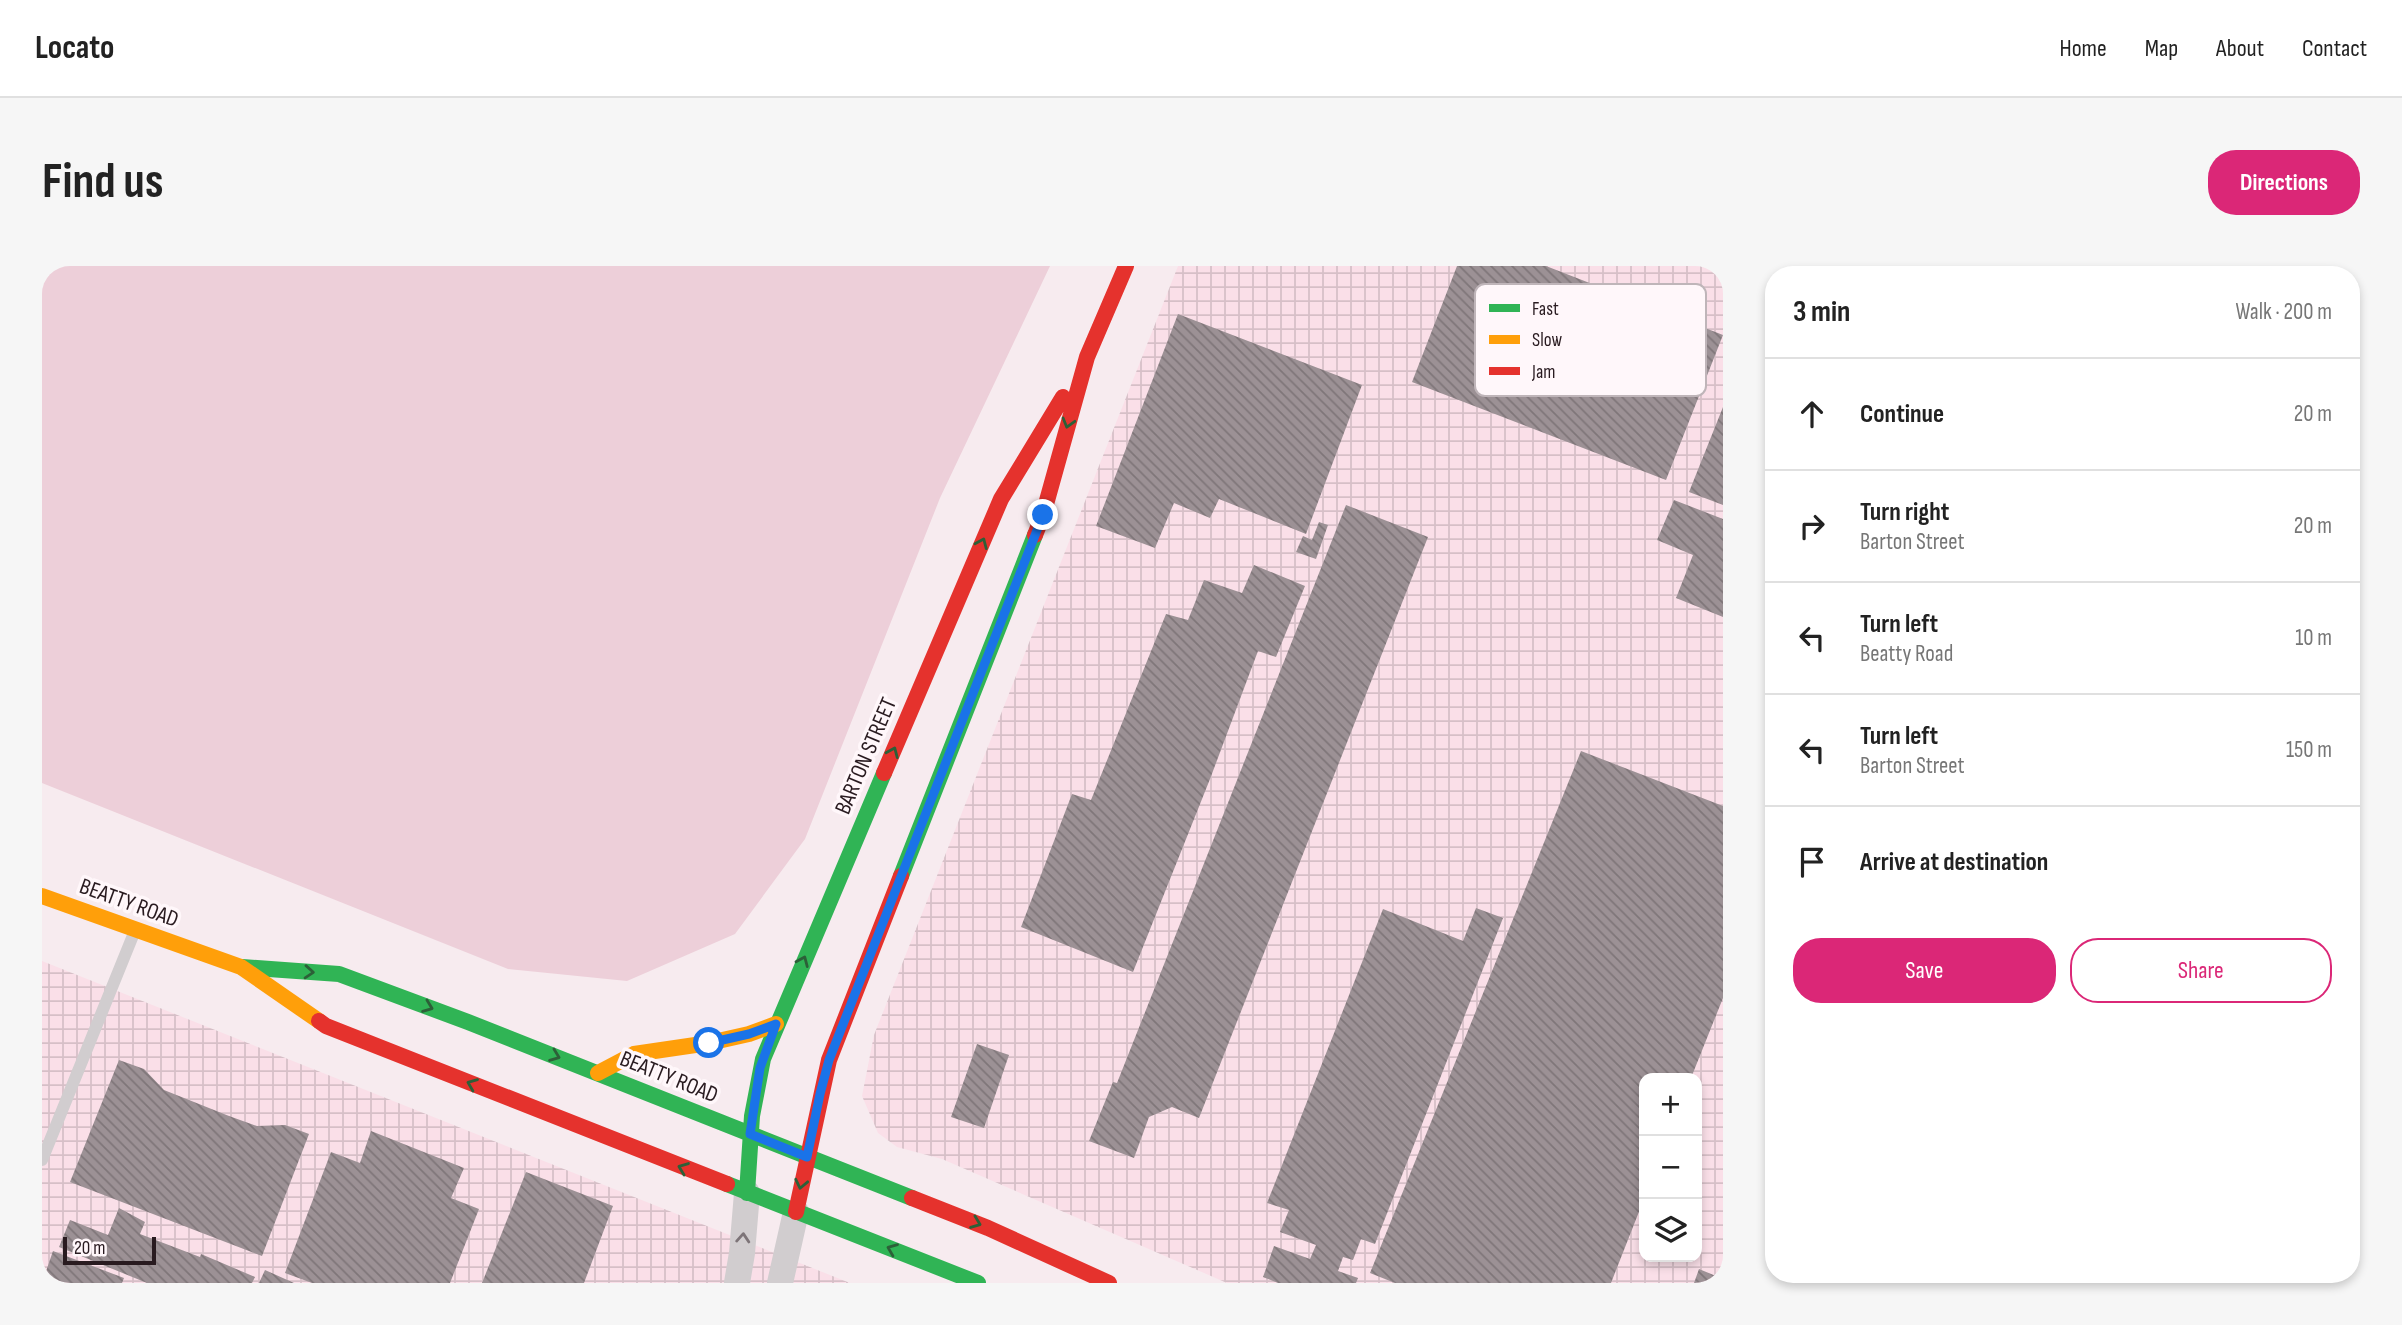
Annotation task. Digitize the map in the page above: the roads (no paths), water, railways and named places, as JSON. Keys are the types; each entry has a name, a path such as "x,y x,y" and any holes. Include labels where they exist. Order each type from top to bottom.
{"main road":[{"name":"BARTON STREET","path":"796,1212 829,1060 1043,515 1087,357 1126,266"},
{"name":"BARTON STREET","path":"747,1193 750,1134 760,1068 776,1024 1001,499 1087,357"},
{"name":"BEATTY ROAD","path":"42,896 241,967 339,974 598,1073 988,1228 1109,1283"},
{"name":"BEATTY ROAD","path":"241,967 326,1026 978,1283"},
{"path":"598,1073 634,1054 709,1043 749,1034 776,1024"}],"street":[{"path":"737,1283 747,1193"},
{"path":"780,1283 796,1212"}],"lane":[{"path":"42,1160 136,930"}]}
